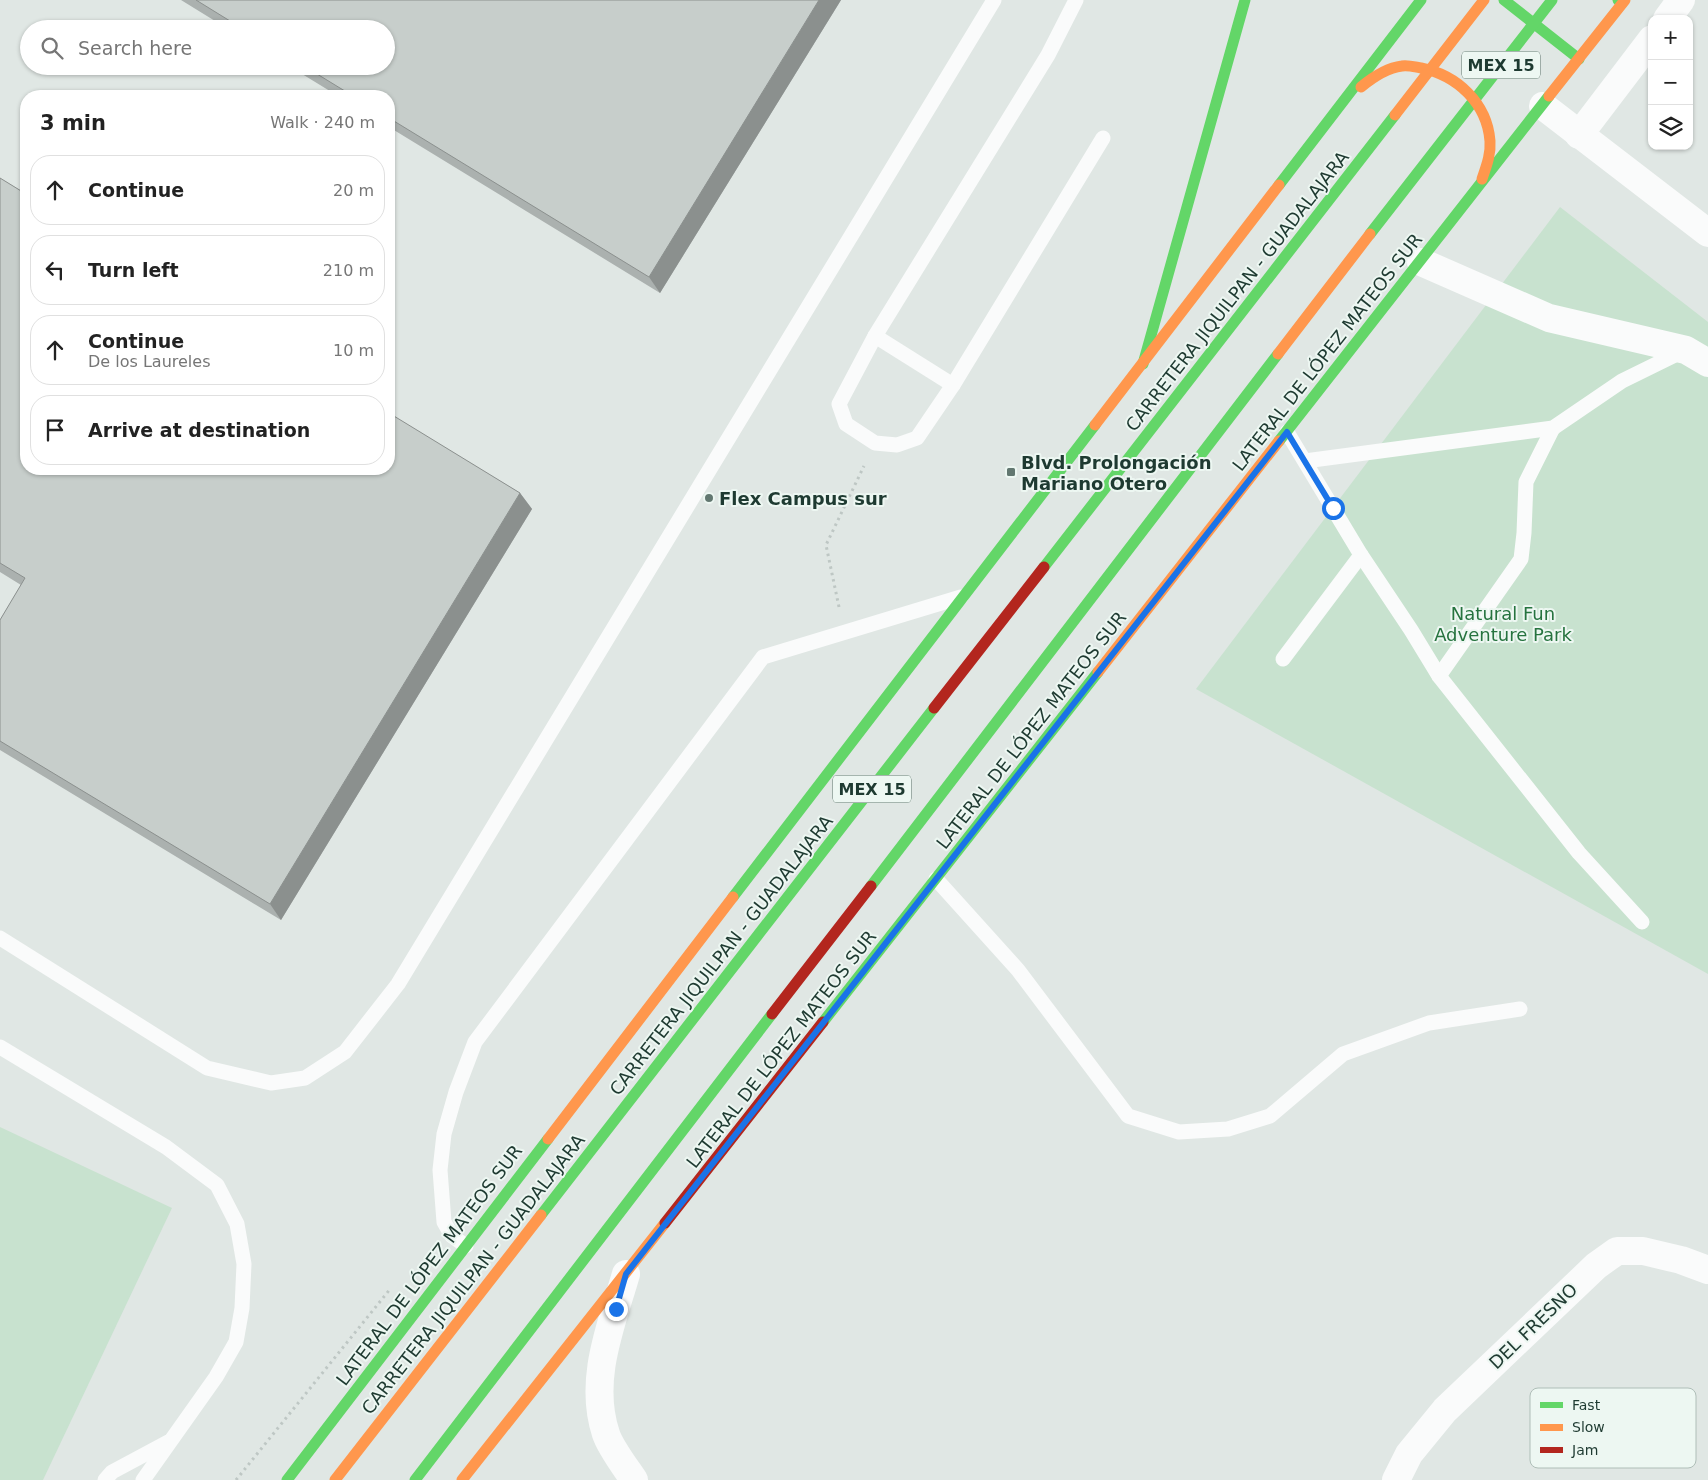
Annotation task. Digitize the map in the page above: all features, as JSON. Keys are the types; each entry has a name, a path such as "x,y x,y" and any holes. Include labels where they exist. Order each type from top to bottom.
{"main road":[{"path":"1143,364 1245,0"},
{"name":"LATERAL DE LÓPEZ MATEOS SUR","path":"287,1480 1421,0"},
{"name":"CARRETERA JIQUILPAN - GUADALAJARA","path":"335,1480 1484,0"},
{"path":"1504,0 1579,59"},
{"name":"MEX 15","path":"415,1480 1450,130 1552,0"},
{"name":"LATERAL DE LÓPEZ MATEOS SUR","path":"462,1480 1421,262 1622,1"},
{"path":"1338,109 1376,74 1401,66 1428,68 1452,78 1472,95 1485,118 1490,144 1487,170 1474,193"}],"street":[{"path":"1670,15 1681,0"},
{"path":"1579,135 1648,44"},
{"path":"1543,106 1708,233"},
{"path":"1421,262 1549,318 1697,357"},
{"name":"DEL FRESNO","path":"1396,1480 1409,1454 1445,1410 1596,1266 1617,1251 1643,1251 1681,1260 1708,1270"},
{"path":"626,1274 601,1361 599,1398 606,1436 634,1480"}],"lane":[{"path":"0,938 207,1068 271,1083 305,1078 345,1052 403,975 994,0"},
{"path":"1076,0 1048,55 876,336 838,404 846,424 874,443 896,445 917,438 953,385 1103,138"},
{"path":"876,336 953,385"},
{"path":"1305,461 1553,428 1622,381 1697,357"},
{"path":"1439,676 1521,559 1526,482 1553,428"},
{"path":"1287,432 1361,555 1439,676 1579,853 1642,922"},
{"path":"1283,659 1361,555"},
{"path":"466,1246 452,1236 444,1222 440,1170 444,1134 456,1092 475,1042 763,658 965,596"},
{"path":"936,879 1018,970 1128,1116 1179,1132 1228,1129 1270,1116 1343,1054 1430,1023 1520,1009"},
{"path":"0,1047 166,1147 188,1163 217,1185 237,1224 244,1264 242,1308 236,1342 216,1377 143,1480"},
{"path":"105,1480 112,1472 171,1440"}],"path":[{"path":"844,633 826,544 874,443"},
{"path":"236,1480 395,1283"}],"green space":[{"name":"Natural Fun Adventure Park","path":"1560,207 1708,322 1708,974 1196,689"},
{"path":"0,1127 172,1208 43,1480 0,1480"}],"building":[{"path":"196,0 819,0 649,277 395,122 395,90 343,90 319,75 395,75 395,20 228,20"},
{"path":"0,178 20,190 20,475 395,475 395,417 520,493 270,904 0,741 0,620 25,578 0,563"}],"traffic: fast":[{"path":"1143,364 1245,0"},
{"path":"1279,185 1421,0"},
{"path":"1504,0 1579,59"},
{"path":"1370,234 1552,0"},
{"path":"1618,0 1622,3"},
{"path":"1279,441 1549,96"},
{"path":"1044,567 1395,115"},
{"path":"871,886 1278,354"},
{"path":"733,897 1095,425"},
{"path":"823,1022 1098,672"},
{"path":"541,1215 934,708"},
{"path":"415,1480 772,1014"},
{"path":"287,1480 548,1139"}],"traffic: slow":[{"path":"1395,115 1484,0"},
{"path":"1549,96 1625,0"},
{"path":"1361,87 1385,71 1404,66 1412,66 1434,72 1458,84 1476,103 1488,127 1490,151 1482,179"},
{"path":"1095,425 1279,185"},
{"path":"1278,354 1370,234"},
{"path":"1098,672 1279,441"},
{"path":"548,1139 733,897"},
{"path":"335,1480 541,1215"},
{"path":"462,1480 665,1223"}],"traffic: jam":[{"path":"934,708 1044,567"},
{"path":"772,1014 871,886"},
{"path":"665,1223 823,1022"}],"place":[{"name":"Blvd. Prolongación Mariano Otero","path":"1011,472"},
{"name":"Flex Campus sur","path":"709,498"}],"route":[{"path":"616,1309 626,1274 1287,432 1333,508"}]}
